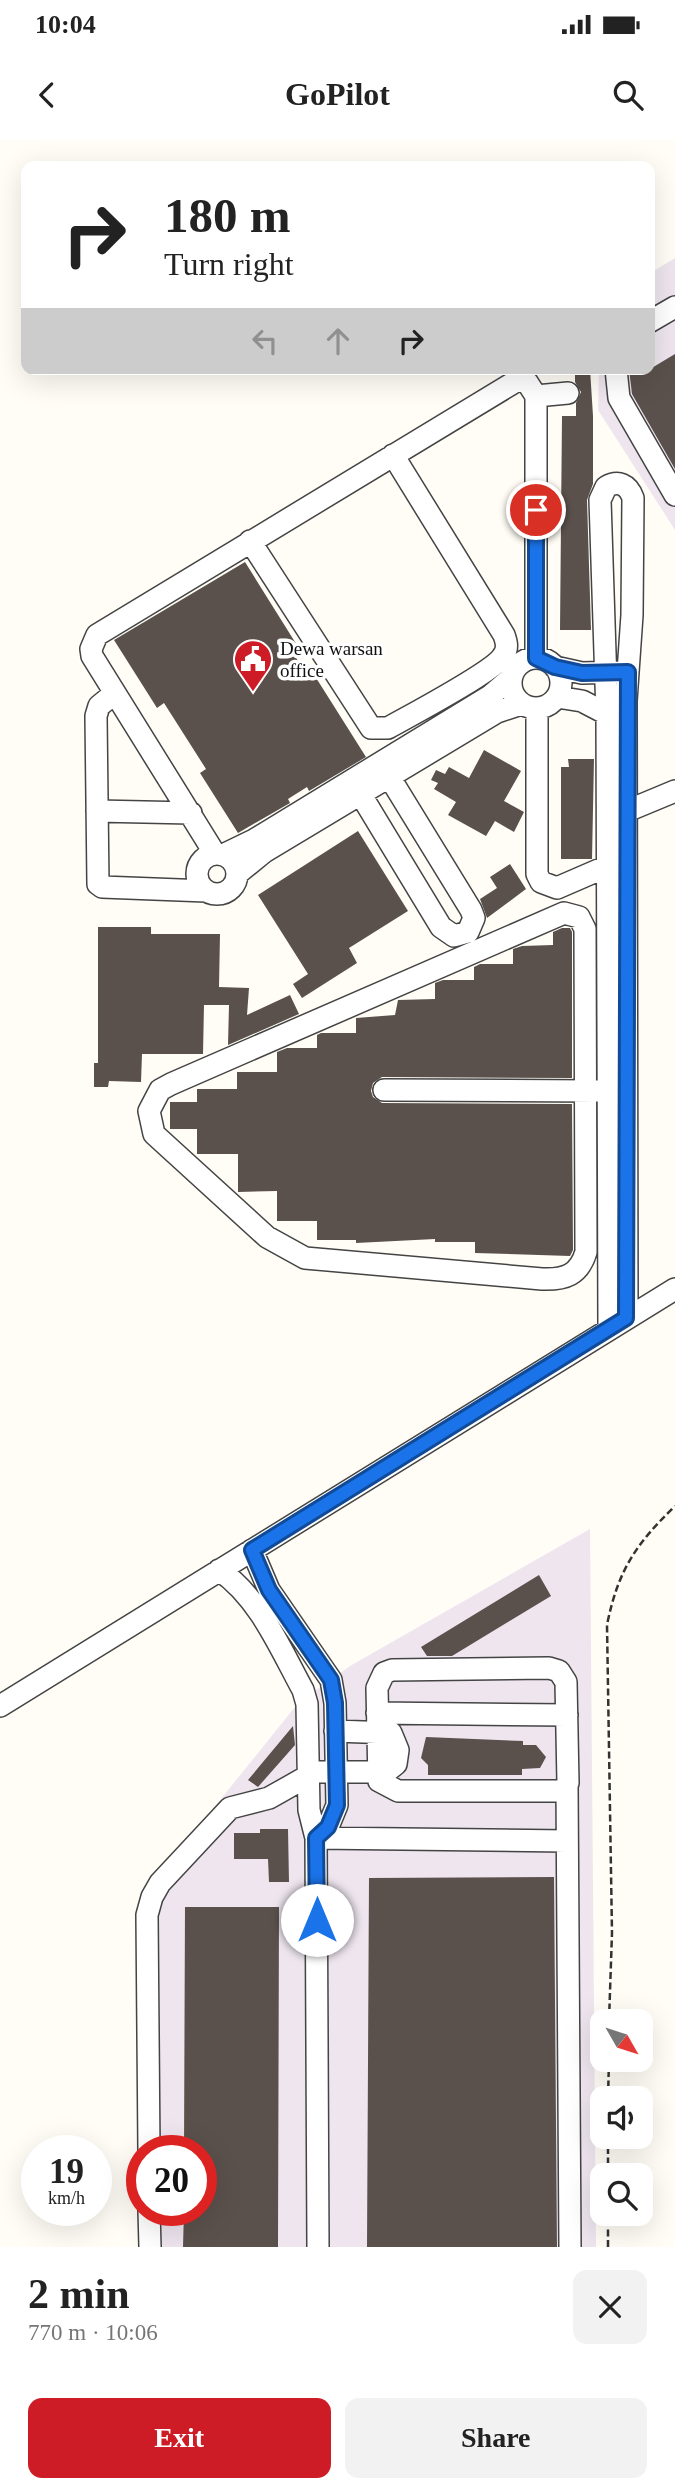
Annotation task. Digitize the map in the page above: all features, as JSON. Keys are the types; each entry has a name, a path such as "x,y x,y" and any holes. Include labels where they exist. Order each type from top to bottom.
{"lane":[{"path":"655,319 675,307"},
{"path":"617,375 619,398 675,495"},
{"path":"136,878 202,884 218,894 229,890 237,874 264,852 497,712 529,706 544,707 557,697 561,682 545,662 536,396 527,382 518,380 97,635 91,649 92,656 191,813 219,854 233,862 237,874"},
{"path":"536,396 568,393"},
{"path":"250,541 371,728 388,728 496,663 506,651 507,643 393,455"},
{"path":"617,1091 628,856 628,672 632,615 633,498 626,486 612,484 602,493 600,500 607,714 606,866 617,1091 618,1323"},
{"path":"202,884 203,859 254,840 457,716 510,679 519,664 545,662 582,673 628,672"},
{"path":"510,679 512,693 529,706 537,874 541,882 557,888 628,856"},
{"path":"115,693 99,706 96,716 100,886 202,884"},
{"path":"444,694 457,716"},
{"path":"557,697 582,701 607,714"},
{"path":"361,795 441,927 454,936 468,932 474,918 471,910 390,778"},
{"path":"627,811 675,791"},
{"path":"374,818 390,802 405,801"},
{"path":"97,811 191,813"},
{"path":"573,913 584,922 585,929 586,1252 576,1271 556,1280 321,1261 291,1252 267,1237 154,1134 149,1123 153,1099 171,1084 564,913 573,913 608,897"},
{"path":"384,1090 617,1091"},
{"path":"0,1706 675,1289"},
{"path":"252,1550 269,1590 331,1680 335,1731 335,1813 328,1827 316,1838"},
{"path":"219,1570 249,1598 285,1656 306,1697 310,1821 316,1838 318,2247"},
{"path":"285,1656 306,1642"},
{"path":"567,1786 557,1793 398,1791 384,1786 377,1772 377,1684 388,1671 549,1668 559,1671 565,1678 567,1715 569,2247"},
{"path":"335,1731 377,1722 567,1715"},
{"path":"149,2135 147,1914 160,1883 223,1813 239,1804 269,1798 308,1775 322,1771 377,1772"},
{"path":"316,1838 567,1841"},
{"path":"149,2226 150,2247"}],"path":[{"path":"609,2009 612,1881 607,1625 613,1591 627,1560 647,1533 675,1506"},
{"path":"608,2226 608,2247"}],"shaded area":[{"path":"675,258 675,530 598,410 599,375 655,375 655,270"},
{"path":"590,1529 594,2009 590,2009 590,2072 595,2072 595,2086 590,2086 590,2149 595,2149 595,2163 590,2163 590,2226 596,2226 596,2247 142,2247 142,2226 217,2226 217,2135 142,2135 142,1897 299,1702 350,1666"}],"building":[{"path":"675,354 675,469 632,394 630,375 655,375 655,366"},
{"path":"575,375 590,375 593,484 587,500 591,630 560,630 562,416 576,416 576,403 581,392 575,382"},
{"path":"245,562 300,650 294,654 307,677 313,673 366,757 309,791 307,787 288,799 290,803 238,833 200,773 206,769 164,703 157,708 114,640"},
{"path":"484,750 521,771 504,801 524,812 514,832 495,821 486,836 448,815 456,802 434,789 438,783 431,780 436,770 445,774 449,767 469,778"},
{"path":"568,759 594,759 592,859 561,859 561,767 569,767"},
{"path":"358,831 408,911 349,948 357,963 302,998 293,984 308,974 258,895"},
{"path":"510,864 526,889 487,918 480,899 497,888 490,877"},
{"path":"98,927 151,927 151,934 220,934 219,987 249,988 247,1015 290,995 299,1014 228,1045 229,1005 204,1005 203,1054 142,1054 141,1082 109,1081 108,1087 94,1087 94,1063 98,1063"},
{"path":"570,928 572,932 572,1078 382,1077 373,1083 371,1091 373,1097 382,1103 572,1104 573,1250 570,1256 475,1253 475,1242 435,1242 435,1239 356,1243 356,1240 317,1240 317,1221 277,1221 277,1191 238,1192 238,1154 197,1154 197,1129 170,1129 170,1102 197,1102 197,1089 237,1089 237,1072 277,1072 277,1052 287,1048 317,1048 317,1035 321,1033 356,1033 356,1018 395,1015 398,1000 435,999 435,983 443,980 474,980 474,967 480,964 513,964 513,949 553,945 553,932"},
{"path":"539,1575 551,1596 452,1656 427,1656 421,1647"},
{"path":"293,1726 295,1745 258,1787 248,1780"},
{"path":"426,1737 523,1741 523,1745 536,1745 546,1757 540,1768 522,1769 522,1775 428,1775 428,1765 421,1758"},
{"path":"260,1829 288,1829 289,1882 269,1882 268,1859 234,1859 234,1833 260,1833"},
{"path":"554,1877 557,2247 367,2247 369,1878"},
{"path":"185,1907 279,1907 278,2247 183,2247 184,2226 217,2226 217,2135 184,2135"}],"place":[{"name":"Dewa warsan office","path":"253,693"}],"route":[{"path":"317,1920 316,1838 332,1821 337,1805 334,1694 327,1672 269,1590 252,1550 626,1318 629,1242 628,672 568,671 536,658 536,510"}]}
